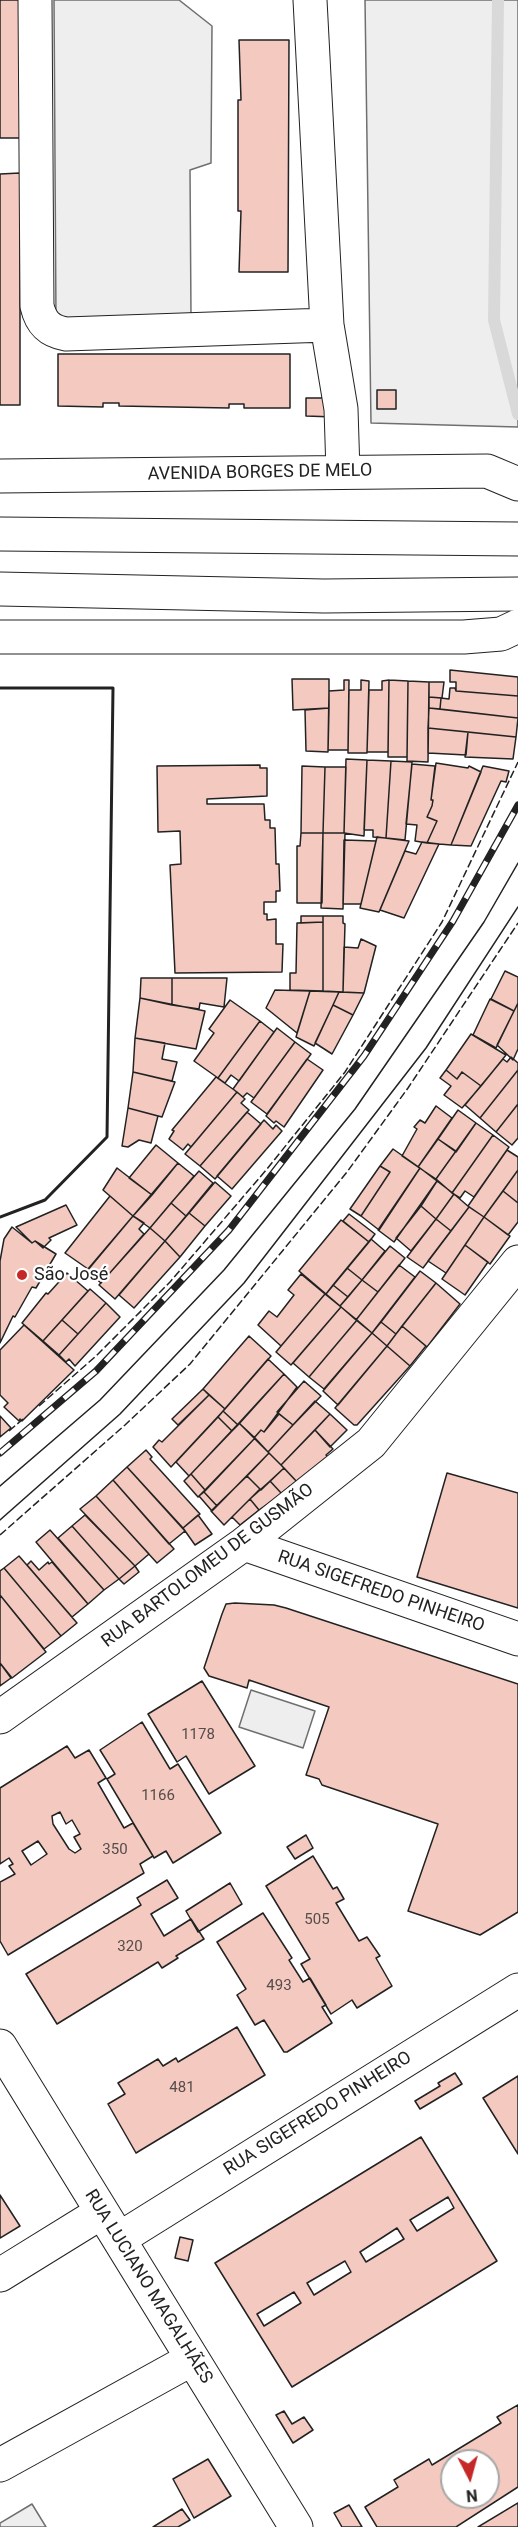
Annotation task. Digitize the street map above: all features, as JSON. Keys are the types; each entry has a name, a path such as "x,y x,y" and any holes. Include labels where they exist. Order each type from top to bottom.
{"street":[{"path":"35,0 37,306 39,317 46,326 55,332 66,334 327,325"},
{"path":"310,0 327,325 341,410 343,472"},
{"path":"487,471 518,461"},
{"name":"AVENIDA BORGES DE MELO","path":"0,476 487,471 518,484"},
{"path":"0,534 518,539"},
{"path":"0,589 324,596 518,594"},
{"path":"0,637 464,637 501,634 518,626"},
{"name":"RUA BARTOLOMEU DE GUSMÃO","path":"0,1717 244,1544 371,1443 518,1262"},
{"name":"RUA SIGEFREDO PINHEIRO","path":"244,1544 518,1639"},
{"name":"RUA SIGEFREDO PINHEIRO","path":"0,2275 110,2225 518,1990"},
{"name":"RUA LUCIANO MAGALHÃES","path":"0,2046 296,2527"},
{"path":"0,2465 192,2359"}],"shaded area":[{"path":"54,0 179,0 212,26 211,163 190,170 191,317 56,320"},
{"path":"365,0 518,0 518,427 371,423"},
{"path":"251,1690 315,1711 303,1748 239,1727"},
{"path":"32,2504 46,2527 0,2527 0,2523"}],"building":[{"path":"0,0 20,0 20,138 0,138"},
{"path":"239,40 289,40 288,272 239,272 241,211 238,211 238,100 241,100"},
{"path":"20,173 20,405 0,405 0,174"},
{"path":"58,354 290,354 290,408 244,408 244,404 229,404 229,408 119,406 119,403 103,403 103,407 58,406"},
{"path":"377,390 396,390 396,409 377,409"},
{"path":"306,398 334,398 334,417 306,416"},
{"path":"450,670 518,677 518,696 456,691 456,682 450,682"},
{"path":"292,679 329,679 329,708 293,710"},
{"path":"344,680 349,680 348,750 328,750 329,691 344,690"},
{"path":"361,680 369,681 367,753 348,753 349,690 361,690"},
{"path":"389,680 408,681 407,757 388,757"},
{"path":"389,680 388,752 367,752 369,690 382,690 382,681"},
{"path":"408,681 429,682 428,762 407,761"},
{"path":"429,682 444,682 442,698 429,697"},
{"path":"450,688 455,688 456,691 518,696 518,718 440,709 441,698 449,699"},
{"path":"429,697 441,698 440,709 429,708"},
{"path":"329,708 328,752 306,751 305,710"},
{"path":"429,708 518,718 516,737 428,728"},
{"path":"428,728 468,732 466,755 428,753"},
{"path":"468,732 516,737 513,759 465,757"},
{"path":"346,759 367,760 364,836 344,833"},
{"path":"367,760 391,761 386,838 373,837 373,830 364,830"},
{"path":"391,761 412,762 405,840 386,838"},
{"path":"436,763 468,768 469,766 481,772 451,845 427,843 437,821 427,817 433,800 431,800"},
{"path":"412,764 435,766 431,800 433,800 427,817 437,821 427,843 415,841 417,825 406,824"},
{"path":"260,765 260,768 267,768 267,796 207,799 207,804 264,804 265,820 270,820 270,828 275,828 276,864 279,864 280,891 276,891 276,902 264,902 264,914 267,914 267,920 276,919 276,944 283,944 282,972 175,973 170,865 181,864 180,831 158,832 157,766"},
{"path":"302,766 325,767 323,833 301,833"},
{"path":"483,766 509,771 506,782 501,781 471,846 451,845"},
{"path":"325,767 346,767 344,833 323,833"},
{"path":"301,833 323,833 322,903 297,903 297,846 300,846"},
{"path":"323,833 345,833 343,909 321,908"},
{"path":"377,837 409,841 379,912 360,908"},
{"path":"344,840 376,841 361,904 343,904"},
{"path":"422,842 439,844 404,918 380,910 405,851 416,854"},
{"path":"301,916 323,916 323,922 301,923"},
{"path":"323,916 343,916 345,924 343,992 323,991"},
{"path":"323,922 323,991 290,990 290,973 296,973 297,923"},
{"path":"361,939 376,946 364,993 343,992 344,947 358,948"},
{"path":"505,971 518,977 518,1003 514,1011 491,999"},
{"path":"141,978 172,978 172,1005 140,998"},
{"path":"172,978 227,978 224,1007 200,1003 199,1009 172,1005"},
{"path":"275,990 310,991 297,1033 266,1008"},
{"path":"310,991 339,992 314,1046 296,1037"},
{"path":"339,992 364,993 353,1015 333,1005"},
{"path":"140,998 205,1011 196,1049 135,1038"},
{"path":"490,999 514,1011 496,1048 473,1035"},
{"path":"230,1000 260,1021 218,1078 194,1061 214,1033 209,1029"},
{"path":"518,1003 518,1049 513,1060 497,1045"},
{"path":"333,1005 353,1015 332,1054 315,1043"},
{"path":"260,1021 274,1032 239,1081 231,1075 225,1083 218,1078"},
{"path":"277,1028 295,1042 254,1098 247,1093 243,1097 233,1089"},
{"path":"471,1034 506,1055 481,1086 462,1072 457,1079 446,1070"},
{"path":"135,1038 165,1043 162,1059 177,1062 172,1081 133,1072"},
{"path":"295,1042 311,1054 267,1114 251,1102"},
{"path":"511,1057 518,1063 518,1070 480,1118 465,1105 503,1059 507,1062"},
{"path":"307,1059 323,1070 284,1127 276,1121 274,1123 266,1116"},
{"path":"446,1070 457,1079 462,1072 481,1086 462,1108 444,1095 451,1086 440,1078"},
{"path":"518,1070 518,1104 496,1132 480,1118"},
{"path":"133,1072 175,1082 162,1117 128,1108"},
{"path":"216,1077 237,1092 191,1147 188,1144 183,1150 169,1139 174,1131 172,1130"},
{"path":"237,1092 245,1099 241,1103 249,1110 200,1166 185,1154"},
{"path":"518,1104 518,1138 512,1145 496,1132"},
{"path":"436,1106 452,1118 418,1167 402,1156 417,1129 414,1127 420,1120 425,1123"},
{"path":"128,1108 158,1116 151,1143 139,1140 128,1147 122,1146"},
{"path":"458,1110 476,1123 456,1152 438,1139"},
{"path":"247,1112 261,1124 215,1179 200,1166"},
{"path":"264,1120 273,1129 276,1125 282,1131 232,1189 217,1176"},
{"path":"476,1123 493,1135 452,1193 436,1179"},
{"path":"493,1135 509,1147 474,1197 465,1191 460,1198 452,1193"},
{"path":"438,1139 456,1151 436,1179 418,1167"},
{"path":"156,1145 178,1163 152,1195 129,1178"},
{"path":"393,1149 420,1168 379,1230 361,1216 390,1172 380,1166"},
{"path":"507,1150 518,1157 518,1170 484,1217 468,1206"},
{"path":"178,1163 194,1176 150,1228 133,1216"},
{"path":"380,1166 390,1172 361,1216 350,1209"},
{"path":"117,1168 152,1195 133,1216 103,1190"},
{"path":"420,1168 437,1181 394,1242 378,1230"},
{"path":"518,1170 518,1203 503,1191"},
{"path":"199,1171 213,1183 186,1216 171,1203"},
{"path":"437,1181 454,1194 436,1219 421,1206"},
{"path":"215,1182 231,1196 205,1226 189,1213"},
{"path":"503,1191 518,1203 518,1222 508,1235 484,1217"},
{"path":"454,1194 469,1207 451,1231 436,1219"},
{"path":"110,1196 133,1216 88,1269 65,1253"},
{"path":"171,1203 186,1216 165,1241 150,1228"},
{"path":"66,1205 77,1225 49,1238 51,1240 43,1248 35,1241 32,1243 16,1227"},
{"path":"421,1206 436,1219 411,1251 396,1238"},
{"path":"469,1207 484,1217 446,1273 428,1261"},
{"path":"189,1213 205,1226 180,1257 165,1241"},
{"path":"349,1214 375,1234 369,1242 343,1221"},
{"path":"133,1216 144,1223 139,1229 144,1234 101,1283 87,1271"},
{"path":"484,1217 510,1236 490,1264 465,1245"},
{"path":"436,1219 451,1231 423,1268 407,1257"},
{"path":"341,1220 369,1242 326,1294 299,1271"},
{"name":"São José","path":"12,1227 32,1243 35,1241 56,1254 36,1288 32,1287 15,1317 13,1316 0,1343 0,1261 4,1239"},
{"path":"150,1228 165,1241 115,1299 99,1285"},
{"path":"371,1239 385,1251 362,1280 347,1268"},
{"path":"165,1241 180,1257 134,1308 119,1295"},
{"path":"465,1245 488,1262 465,1295 442,1279"},
{"path":"390,1246 405,1258 378,1292 362,1280"},
{"path":"399,1265 415,1277 372,1333 356,1320"},
{"path":"347,1268 362,1280 348,1297 333,1285"},
{"path":"420,1271 436,1283 396,1334 381,1322"},
{"path":"67,1273 88,1291 43,1341 22,1323 46,1293 48,1294"},
{"path":"301,1274 325,1294 281,1346 258,1325 269,1311 277,1317 294,1295 288,1290"},
{"path":"362,1280 378,1292 356,1320 340,1306"},
{"path":"436,1283 460,1304 427,1347 402,1326"},
{"path":"333,1285 348,1297 340,1306 326,1294"},
{"path":"90,1289 106,1303 78,1334 62,1320"},
{"path":"325,1294 341,1307 291,1365 276,1352"},
{"path":"106,1303 120,1317 75,1366 69,1359 66,1362 59,1355"},
{"path":"341,1307 357,1320 309,1377 293,1363"},
{"path":"62,1320 78,1334 59,1355 43,1341"},
{"path":"357,1320 372,1333 324,1389 309,1377"},
{"path":"381,1322 396,1334 387,1346 372,1333"},
{"path":"24,1325 74,1370 22,1421 20,1419 19,1421 4,1407 8,1403 0,1395 0,1350"},
{"path":"402,1326 426,1346 410,1366 387,1346"},
{"path":"372,1333 387,1346 338,1405 323,1391"},
{"path":"249,1336 271,1356 225,1409 203,1389"},
{"path":"387,1346 410,1366 357,1425 354,1425 335,1408"},
{"path":"268,1359 284,1374 238,1425 223,1411"},
{"path":"284,1374 297,1387 264,1432 261,1430 254,1438 239,1423"},
{"path":"304,1381 321,1396 293,1425 277,1412"},
{"path":"203,1389 209,1395 178,1425 172,1419"},
{"path":"209,1395 225,1409 171,1467 153,1447 159,1440 162,1442"},
{"path":"315,1401 330,1414 281,1465 268,1452"},
{"path":"223,1411 238,1425 232,1431 218,1417"},
{"path":"279,1414 293,1425 268,1452 254,1438 261,1430 264,1432"},
{"path":"330,1414 347,1430 330,1447 315,1430"},
{"path":"0,1416 11,1428 0,1437"},
{"path":"218,1417 232,1431 189,1476 176,1462"},
{"path":"239,1423 255,1438 205,1490 191,1474"},
{"path":"315,1430 333,1449 326,1455 328,1457 298,1483 281,1465"},
{"path":"255,1438 269,1453 217,1506 204,1492"},
{"path":"146,1450 152,1457 150,1459 200,1514 183,1528 127,1467"},
{"path":"269,1453 284,1468 261,1490 247,1476"},
{"path":"127,1467 185,1531 169,1544 113,1480"},
{"path":"284,1468 298,1483 292,1488 290,1486 282,1494 270,1481"},
{"path":"447,1473 518,1493 518,1608 417,1577"},
{"path":"191,1474 205,1490 198,1497 184,1481"},
{"path":"247,1476 260,1489 224,1525 211,1511"},
{"path":"113,1480 174,1549 157,1563 96,1496"},
{"path":"270,1481 282,1494 259,1510 250,1499"},
{"path":"204,1492 217,1506 212,1511 199,1496"},
{"path":"96,1496 149,1554 135,1566 80,1509"},
{"path":"250,1499 259,1510 240,1525 232,1517"},
{"path":"85,1515 135,1566 119,1579 72,1526"},
{"path":"198,1515 212,1534 195,1545 183,1528"},
{"path":"72,1526 119,1579 104,1590 58,1538"},
{"path":"50,1530 104,1590 88,1604 36,1542"},
{"path":"19,1556 77,1623 61,1636 4,1568"},
{"path":"31,1561 39,1570 48,1562 49,1564 52,1562 88,1604 72,1617 27,1565"},
{"path":"135,1566 139,1572 124,1584 119,1579"},
{"path":"4,1568 61,1636 44,1649 0,1595 0,1571"},
{"path":"0,1595 46,1652 12,1678 0,1663"},
{"path":"226,1604 274,1605 286,1608 518,1684 518,1912 480,1935 408,1911 438,1824 322,1785 319,1779 306,1775 329,1707 249,1680 247,1688 209,1676 204,1668 222,1614"},
{"path":"0,1663 11,1678 0,1686"},
{"path":"202,1681 255,1766 209,1794 186,1756 177,1762 148,1714"},
{"path":"142,1722 170,1769 178,1764 221,1833 173,1863 166,1851 154,1858 107,1779 115,1774 100,1750"},
{"path":"67,1746 75,1758 89,1750 106,1778 98,1783 124,1828 133,1823 153,1856 140,1864 144,1873 8,1955 0,1941 0,1882 15,1874 9,1866 13,1864 9,1858 0,1864 0,1788","holes":["60,1812 66,1824 72,1820 80,1834 74,1837 81,1849 75,1853 69,1849 53,1824 52,1816","38,1841 47,1854 31,1865 22,1851"]},
{"path":"306,1835 313,1848 295,1859 287,1847"},
{"path":"313,1856 333,1889 337,1887 344,1899 336,1903 359,1941 367,1937 380,1956 376,1958 392,1986 357,2008 352,2000 331,2014 301,1964 310,1959 266,1886"},
{"path":"167,1880 178,1898 151,1914 164,1936 191,1919 204,1939 176,1956 178,1958 162,1968 158,1962 57,2024 26,1974 141,1905 137,1898"},
{"path":"230,1883 242,1904 198,1932 186,1911"},
{"path":"263,1913 292,1958 289,1960 303,1982 310,1978 326,2005 322,2007 332,2023 287,2052 284,2052 264,2020 255,2025 237,1995 246,1989 217,1942"},
{"path":"237,2027 265,2075 136,2153 108,2104 125,2094 118,2083 158,2059 163,2066 176,2058 178,2062"},
{"path":"455,2073 462,2084 420,2109 415,2101 440,2086 438,2083"},
{"path":"518,2076 518,2154 483,2098"},
{"path":"421,2137 497,2261 292,2387 215,2263","holes":["448,2197 454,2208 417,2231 410,2220","397,2228 404,2239 366,2262 360,2252","345,2261 351,2272 314,2295 307,2283","294,2292 301,2303 264,2326 257,2314"]},
{"path":"0,2195 20,2226 0,2238"},
{"path":"180,2237 193,2240 188,2261 175,2258"},
{"path":"518,2405 518,2487 500,2499 500,2449 458,2449 501,2423 497,2417"},
{"path":"284,2411 292,2424 304,2417 313,2430 293,2443 276,2415"},
{"path":"208,2459 231,2496 194,2518 173,2479"},
{"path":"429,2459 432,2465 440,2460 440,2509 484,2509 456,2527 377,2527 365,2507 398,2487 394,2480"},
{"path":"518,2503 518,2527 478,2527"},
{"path":"349,2505 362,2527 342,2527 334,2513"},
{"path":"182,2509 190,2520 178,2527 153,2527"}],"waterway":[{"path":"498,0 494,320 518,414"}],"tram line":[{"path":"0,1486 100,1400 224,1270 355,1109 484,922 518,863"},
{"path":"0,1520 120,1414 244,1283 426,1048 518,907"}],"railway":[{"path":"0,1453 96,1371 229,1230 364,1056 453,921 518,805"}],"fence":[{"path":"39,1406 96,1356 170,1282 267,1169 345,1072 442,922 518,762"},
{"path":"0,1535 125,1425 190,1364 347,1172 408,1088 518,923"},
{"path":"9,1431 23,1419"}],"wall":[{"path":"0,688 113,688 107,1137 45,1200 0,1217"}],"place":[{"name":"São José","path":"22,1275"}]}
